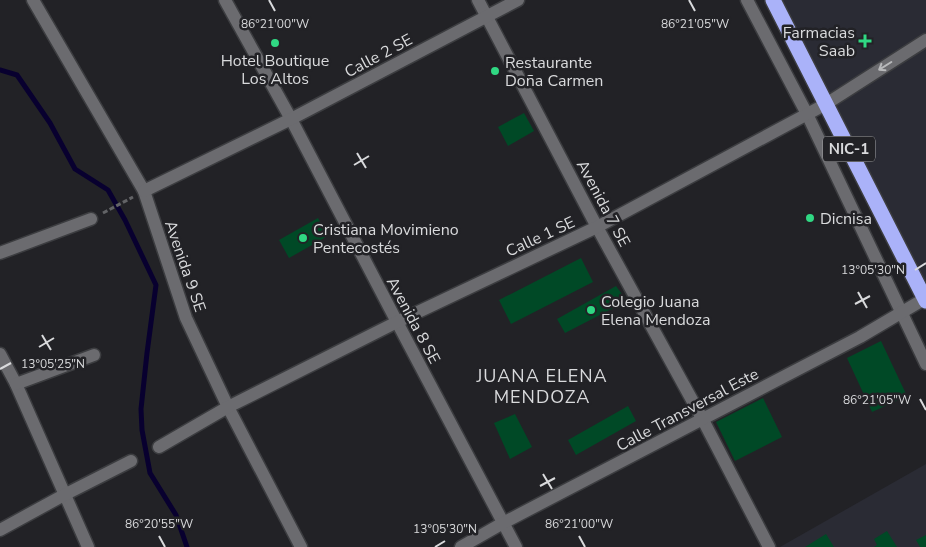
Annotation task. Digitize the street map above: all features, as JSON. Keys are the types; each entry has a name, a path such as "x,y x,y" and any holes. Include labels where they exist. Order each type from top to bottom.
{"highway":[{"name":"NIC-1","path":"773,0 926,299"}],"street":[{"name":"Avenida 8 SE","path":"225,0 291,119 516,547"},
{"name":"Avenida 7 SE","path":"478,0 769,547"},
{"name":"Calle 2 SE","path":"144,191 291,119 518,0"},
{"path":"747,0 807,114 926,364"},
{"name":"Avenida 9 SE","path":"38,2 144,191 186,318 228,407 302,547"},
{"name":"Calle 1 SE","path":"159,447 228,407 397,322 598,227 826,104 926,40"},
{"path":"0,253 92,219"},
{"name":"Calle Transversal Este","path":"461,547 503,523 860,337 926,299"},
{"path":"0,354 3,367 16,384 88,547"},
{"path":"16,384 94,355"},
{"path":"0,530 131,461"}],"path":[{"path":"92,219 144,191"}],"shaded area":[{"path":"772,0 926,0 926,306"},
{"path":"926,464 926,547 780,547"}],"building":[{"path":"524,113 534,131 508,146 498,127"},
{"name":"Cristiana Movimieno Pentecostés","path":"318,218 328,236 289,258 279,240"},
{"path":"581,258 593,282 511,324 499,300"},
{"name":"Colegio Juana Elena Mendoza","path":"616,286 627,301 565,333 557,319"},
{"path":"881,341 907,396 872,412 847,358"},
{"path":"763,398 782,437 735,461 716,422"},
{"path":"628,406 636,421 576,455 568,440"},
{"path":"515,414 532,447 510,459 494,423"},
{"path":"887,531 897,547 874,547 877,545 874,539"},
{"path":"826,534 834,547 805,547"},
{"path":"926,535 926,547 920,547 916,540"}],"waterway":[{"path":"0,70 17,75 50,123 75,169 108,190 125,220 156,285 141,409 142,430 150,473 176,515 187,547"}],"place":[{"name":"Farmacias Saab","path":"865,41"},
{"name":"Hotel Boutique Los Altos","path":"275,43"},
{"name":"Restaurante Doña Carmen","path":"495,71"},
{"name":"Dicnisa","path":"810,218"},
{"name":"Cristiana Movimieno Pentecostés","path":"303,238"},
{"name":"Colegio Juana Elena Mendoza","path":"591,310"}],"district":[{"name":"JUANA ELENA MENDOZA","path":"542,386"}]}
